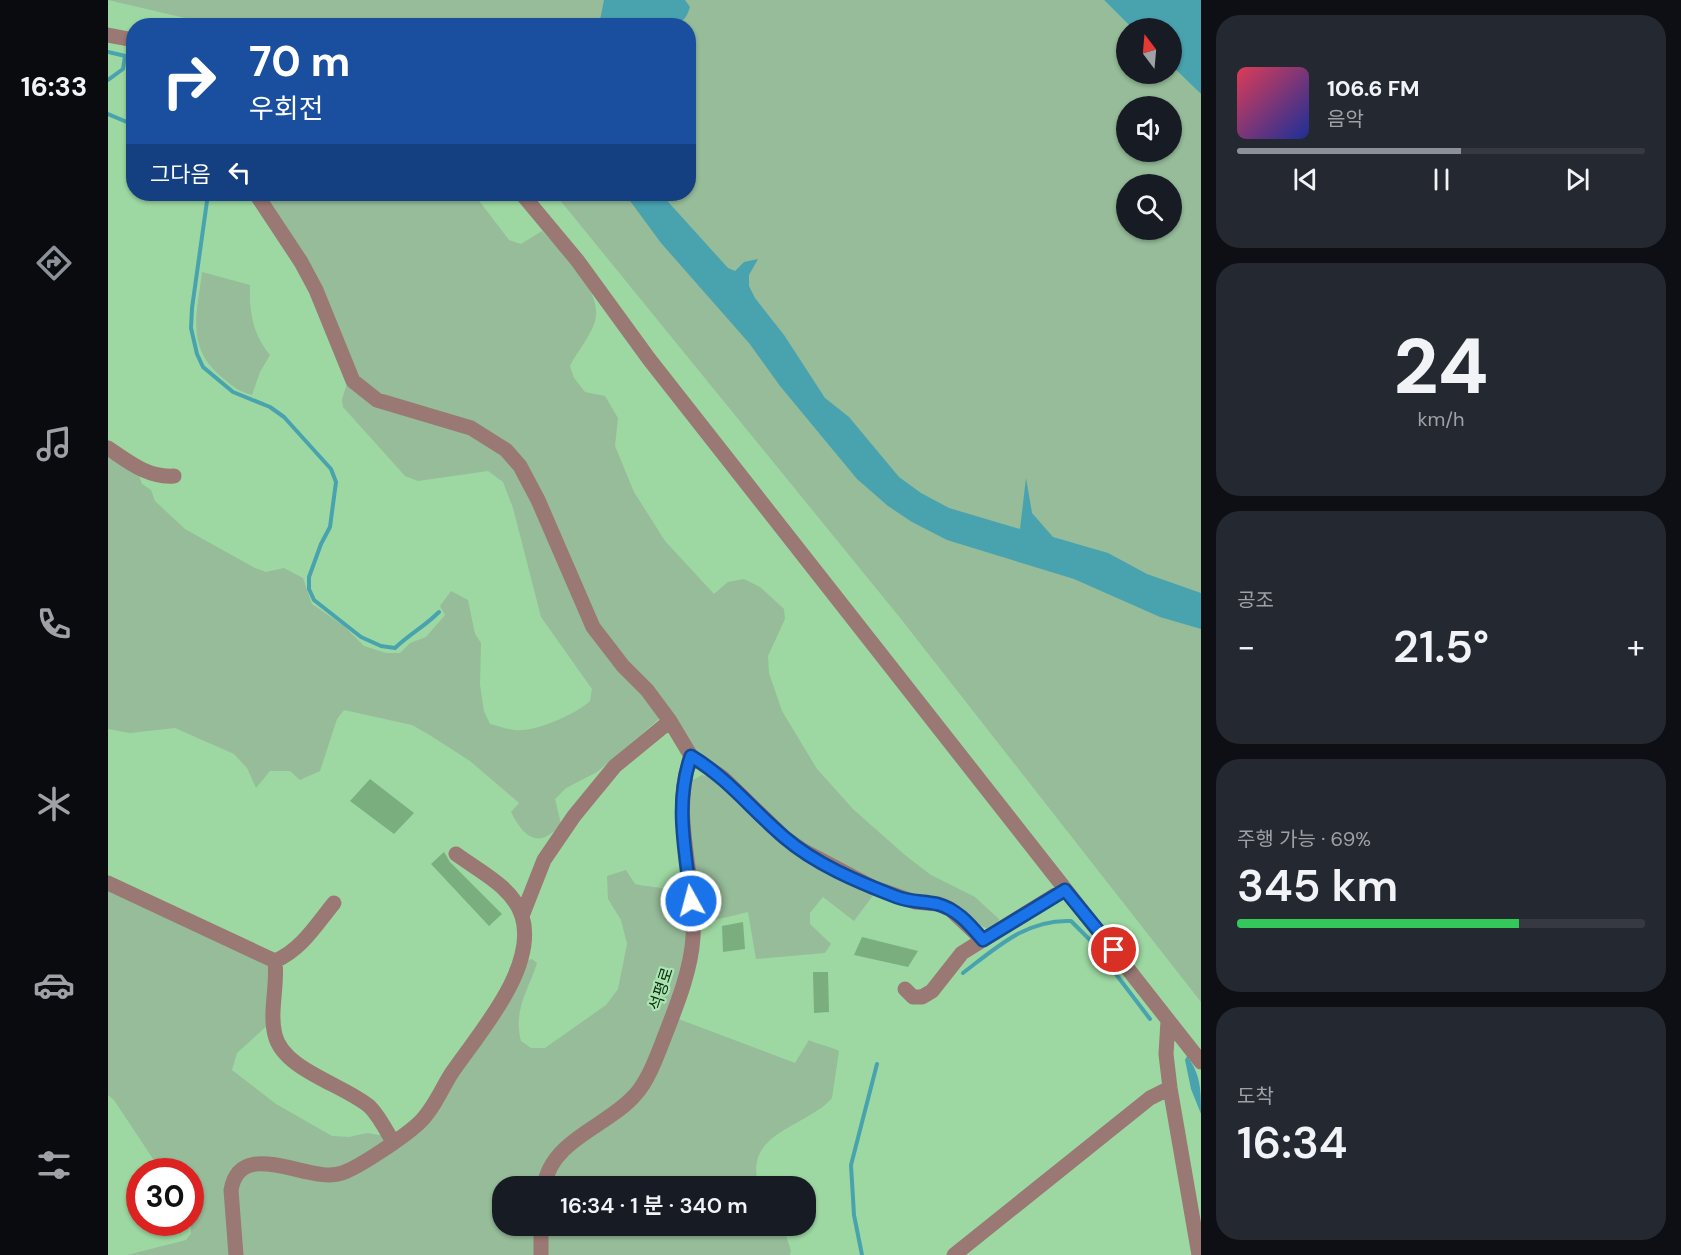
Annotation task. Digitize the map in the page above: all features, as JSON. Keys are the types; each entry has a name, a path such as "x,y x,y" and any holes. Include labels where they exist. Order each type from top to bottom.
{"street":[{"path":"108,35 126,38"},
{"path":"261,201 301,262 316,290 353,381 377,399 471,428 506,450 520,466 538,500 593,627 669,721 691,756 723,778 785,838 802,850 873,887 915,902 938,904 950,909 983,940"},
{"path":"528,201 577,260 649,359 1201,1062"},
{"path":"108,448 144,471 156,476 174,476"},
{"path":"236,1255 231,1190 232,1180 239,1170 259,1163 339,1175 419,1123 495,1013 519,965 524,944 522,916 544,860 574,816 615,766 669,721"},
{"name":"석평로","path":"546,1176 567,1147 635,1095 663,1040 680,992 693,938 681,816 681,794 691,756"},
{"path":"456,854 504,889 522,916"},
{"path":"108,883 275,961 291,954 301,945 334,903"},
{"path":"905,989 913,997 922,997 932,991 955,960 983,940 1065,890"},
{"path":"275,961 274,1024 279,1045 296,1061 370,1107 393,1142"},
{"path":"1168,1021 1166,1054 1170,1088 1199,1255"},
{"path":"954,1255 1150,1098 1170,1088"},
{"path":"541,1236 541,1255"}],"green space":[{"path":"108,0 1104,0 1122,18 1116,18 1116,84 1182,84 1182,76 1201,94 1201,1002 901,619 561,201 696,201 696,18 185,18"},
{"path":"266,201 479,201 509,240 521,244 542,231 577,270 592,293 595,305 595,322 570,366 574,378 585,392 605,396 618,418 615,446 634,492 665,541 714,594 728,582 744,579 760,587 784,609 785,619 768,656 769,673 782,711 817,769 854,810 905,855 931,875 975,897 999,919 998,926 988,929 922,898 880,886 854,921 823,897 810,913 810,924 831,944 825,953 756,959 748,912 698,924 687,792 693,780 702,775 713,778 701,756 659,719 597,772 566,788 555,799 561,824 546,837 539,838 533,838 527,834 516,821 511,812 519,803 470,761 412,725 344,710 337,719 320,771 300,780 290,771 270,771 256,788 247,768 234,754 175,728 130,733 108,729 108,453 138,472 142,484 151,490 155,501 185,529 253,567 266,572 284,568 303,578 312,604 344,626 364,646 386,653 400,653 410,643 426,637 445,615 440,606 451,591 468,600 475,634 481,643 480,685 484,711 490,724 514,730 532,729 565,717 590,701 592,689 541,617 513,508 503,482 488,471 418,481 405,476 343,407 342,399 352,369"},
{"path":"202,272 250,285 253,323 270,355 260,372 252,395 240,391 227,382 203,355 196,330"},
{"path":"626,870 635,884 671,892 682,902 687,916 686,950 668,1015 795,1063 809,1040 839,1051 832,1098 821,1108 768,1142 760,1154 756,1168 757,1176 492,1176 492,1236 786,1236 790,1255 127,1255 186,1240 189,1236 204,1236 204,1158 152,1158 114,1100 108,1095 108,888 268,962 270,1023 237,1053 232,1070 276,1104 332,1136 349,1137 367,1133 404,1139 523,962 532,959 537,963 520,1010 519,1020 521,1041 531,1048 545,1048 606,1005 618,989 627,944 621,920 608,899 607,876"}],"water":[{"path":"604,0 685,0 690,7 685,18 600,18"},
{"path":"1104,0 1201,0 1201,94 1182,76 1182,18 1122,18"},
{"path":"630,201 667,201 728,268 735,271 744,262 758,259 749,275 749,286 755,298 784,335 825,398 849,417 899,477 921,493 949,508 1020,529 1026,478 1032,513 1053,537 1108,553 1147,574 1201,593 1201,629 1160,617 1074,579 947,540 912,522 888,506 857,479 780,386 749,343 661,243"},
{"path":"1187,1056 1199,1083 1201,1114 1191,1089 1185,1060"}],"building":[{"path":"370,779 414,813 394,834 350,801"},
{"path":"444,852 450,862 502,914 489,926 431,864"},
{"path":"743,922 745,949 723,952 722,926"},
{"path":"862,937 918,951 908,967 854,955"},
{"path":"813,972 828,972 829,1012 814,1013"}],"waterway":[{"path":"108,52 126,56"},
{"path":"108,80 123,69 125,56"},
{"path":"108,114 126,122"},
{"path":"207,201 192,308 191,328 197,354 203,367 233,392 270,407 284,417 331,469 336,482 330,527 309,577 309,589 314,600 361,637 381,646 395,648 439,612"},
{"path":"963,973 1013,936 1040,925 1071,921 1090,940 1150,1019"},
{"path":"862,1255 854,1215 851,1165 877,1064"}],"route":[{"path":"691,901 681,816 681,794 691,756 723,778 785,838 802,850 848,876 900,898 938,904 950,909 969,924 983,940 1065,890 1114,950"}]}
